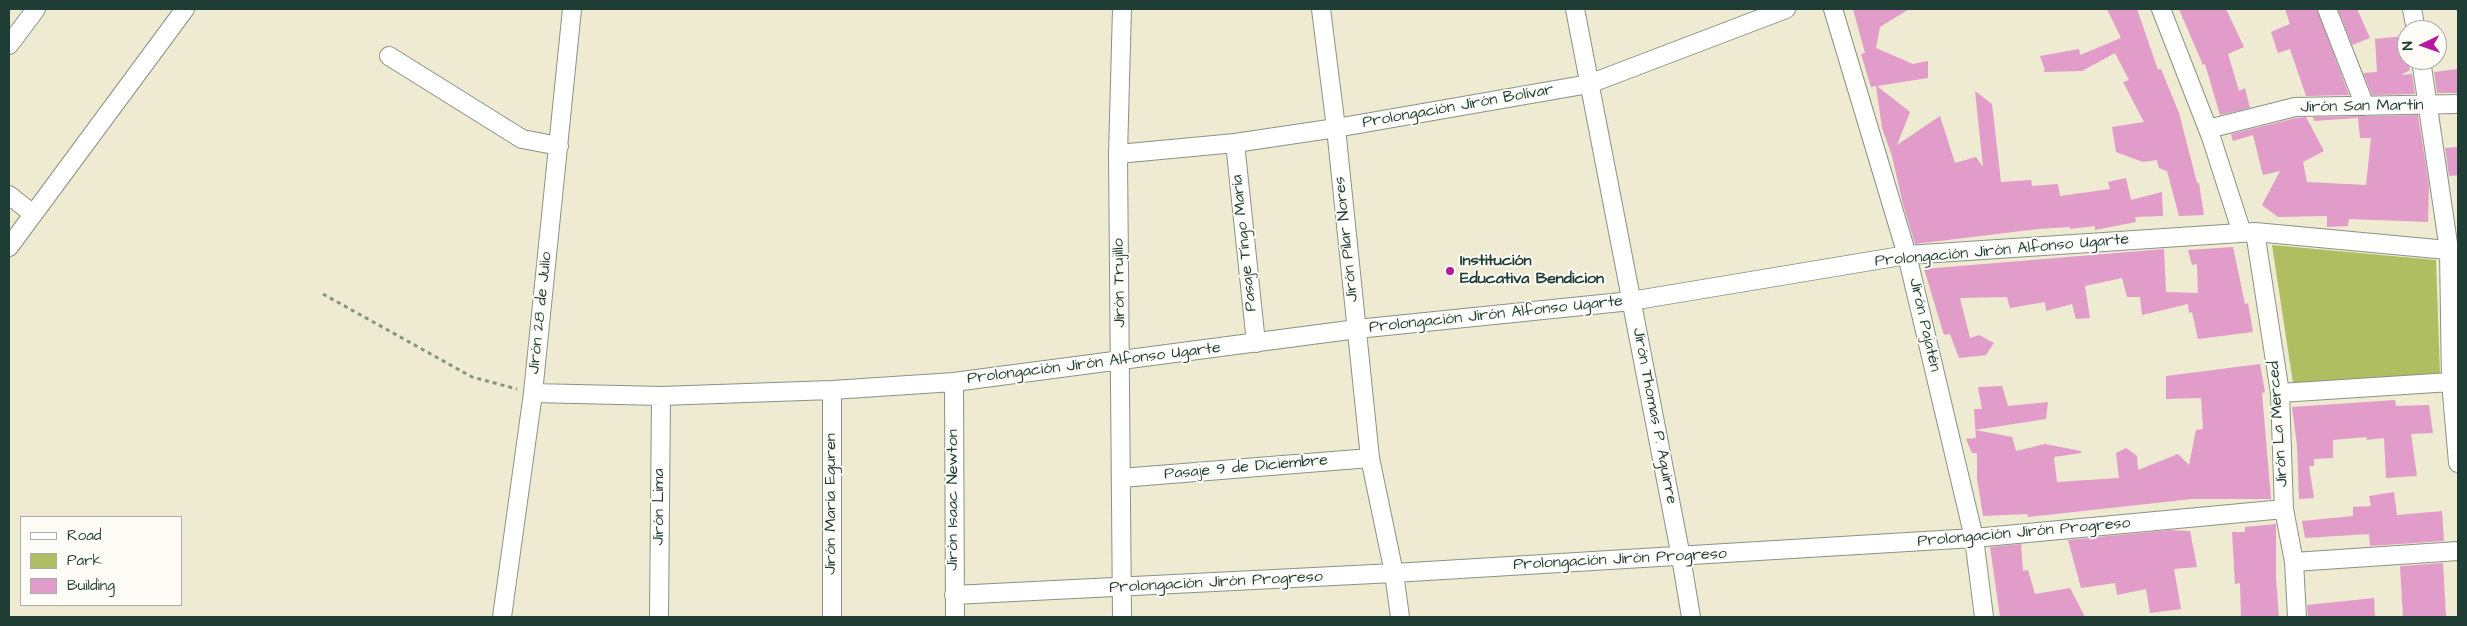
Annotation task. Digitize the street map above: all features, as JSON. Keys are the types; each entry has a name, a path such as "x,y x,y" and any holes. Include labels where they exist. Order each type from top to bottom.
{"street":[{"path":"9,45 36,9"},
{"path":"9,247 185,9"},
{"name":"Jirón 28 de Julio","path":"502,617 533,393 572,9"},
{"name":"Jirón Trujillo","path":"1122,9 1118,154 1122,617"},
{"name":"Jirón Pilar Nores","path":"1321,9 1336,128 1370,458 1394,573 1400,617"},
{"name":"Jirón Thomas P. Aguirre","path":"1575,9 1691,617"},
{"name":"Prolongación Jirón Bolívar","path":"1118,154 1235,143 1336,128 1589,84 1786,9"},
{"name":"Jirón Pajatén","path":"1832,9 1907,255 1974,538 1984,617"},
{"name":"Jirón La Merced","path":"2162,9 2249,233 2280,392 2284,509 2294,562 2297,617"},
{"path":"2326,9 2365,106"},
{"path":"389,56 522,138 559,146"},
{"path":"2423,70 2455,252 2452,382 2458,463"},
{"name":"Jirón San Martín","path":"2208,129 2295,107 2458,104"},
{"name":"Pasaje Tingo María","path":"1235,143 1256,343"},
{"path":"9,196 33,214"},
{"name":"Prolongación Jirón Alfonso Ugarte","path":"533,393 661,396 832,390 954,382 1357,329 1631,301 1907,255 2249,233 2455,252"},
{"name":"Jirón Isaac Newton","path":"954,382 955,617"},
{"path":"2280,392 2452,382"},
{"name":"Jirón María Eguren","path":"832,390 832,617"},
{"name":"Jirón Lima","path":"659,617 661,396"},
{"name":"Pasaje 9 de Diciembre","path":"1122,478 1370,458"},
{"name":"Prolongación Jirón Progreso","path":"954,595 1123,588 1681,557 1974,538 2284,509"},
{"path":"2294,562 2458,551"}],"path":[{"path":"323,294 472,377 533,393"}],"green space":[{"path":"2272,245 2436,260 2440,374 2293,383"}],"building":[{"path":"1853,9 1909,9 1880,27 1876,48 1913,64 1928,61 1928,78 1877,86 1910,112 1897,145 1940,116 1955,163 1976,157 1983,167 1975,91 1992,104 2001,182 2031,180 2032,186 2058,184 2060,196 2110,189 2108,182 2126,178 2131,200 2162,192 2163,216 2135,217 2136,222 2095,230 2095,226 2070,229 2070,227 2038,229 1915,244 1892,156 1882,128 1876,86 1871,87 1861,54 1865,53"},
{"path":"2107,9 2137,9 2158,70 2161,69 2179,113 2197,183 2199,183 2204,215 2179,216 2167,171 2159,168 2157,160 2143,162 2116,152 2112,127 2144,122 2123,82 2129,80 2115,53 2082,71 2043,72 2045,70 2040,56 2079,49 2080,55 2121,38"},
{"path":"2179,9 2226,9 2244,47 2228,54 2239,91 2245,88 2250,108 2220,115 2205,64 2203,65"},
{"path":"2285,9 2317,9 2349,95 2306,96 2290,49 2278,53 2271,32 2290,24"},
{"path":"2338,9 2357,9 2370,38 2352,45"},
{"path":"2397,37 2397,70 2410,70 2401,75 2412,74 2415,94 2372,95 2363,73 2377,72 2375,39"},
{"path":"2458,69 2458,93 2437,93 2434,72"},
{"path":"2418,115 2429,185 2428,222 2349,219 2348,226 2327,227 2327,216 2278,217 2262,205 2280,171 2263,175 2253,135 2233,141 2231,134 2306,117 2324,151 2303,162 2307,182 2366,185 2371,138 2360,138 2358,118 2314,121 2313,117"},
{"path":"2458,147 2458,175 2449,176 2445,148"},
{"path":"2233,247 2245,304 2248,303 2253,332 2198,339 2192,312 2189,313 2188,304 2142,315 2140,297 2127,297 2122,278 2085,286 2090,318 2076,319 2072,304 2046,311 2045,302 2010,308 2007,297 1960,298 1970,338 1979,335 1994,343 1986,355 1959,358 1950,334 1944,335 1924,269 2164,249 2166,292 2198,293 2197,264 2192,265 2188,250"},
{"path":"2260,364 2265,392 2262,393 2271,499 2192,499 2028,517 2028,514 1983,516 1977,478 1977,453 1972,453 1966,439 1976,438 1975,430 2012,437 2016,451 2045,444 2081,451 2081,453 2054,457 2057,482 2119,478 2116,453 2126,448 2137,456 2138,470 2178,454 2189,465 2196,430 2203,429 2201,398 2166,399 2166,376"},
{"path":"2002,386 2008,406 2048,402 2046,419 1975,430 1974,409 1982,409 1978,387"},
{"path":"2395,400 2396,406 2429,405 2433,433 2411,434 2417,476 2386,478 2384,438 2367,440 2366,437 2333,440 2333,458 2314,459 2314,466 2309,466 2314,498 2299,499 2297,446 2292,407"},
{"path":"2394,492 2397,515 2442,511 2444,541 2370,546 2369,534 2305,538 2302,521 2353,516 2353,507 2371,506 2369,496"},
{"path":"2276,524 2276,578 2279,617 2241,617 2240,583 2235,584 2232,532 2245,532 2245,527"},
{"path":"2170,530 2190,531 2197,567 2174,569 2181,609 2150,613 2146,589 2117,595 2115,583 2081,588 2068,540"},
{"path":"2021,544 2023,571 2028,570 2035,594 2070,588 2085,617 2000,617 1990,547"},
{"path":"2443,563 2446,617 2403,617 2400,566"},
{"path":"2374,598 2375,617 2308,617 2307,605"}],"place":[{"name":"Institución Educativa Bendicion","path":"1450,271"}]}
